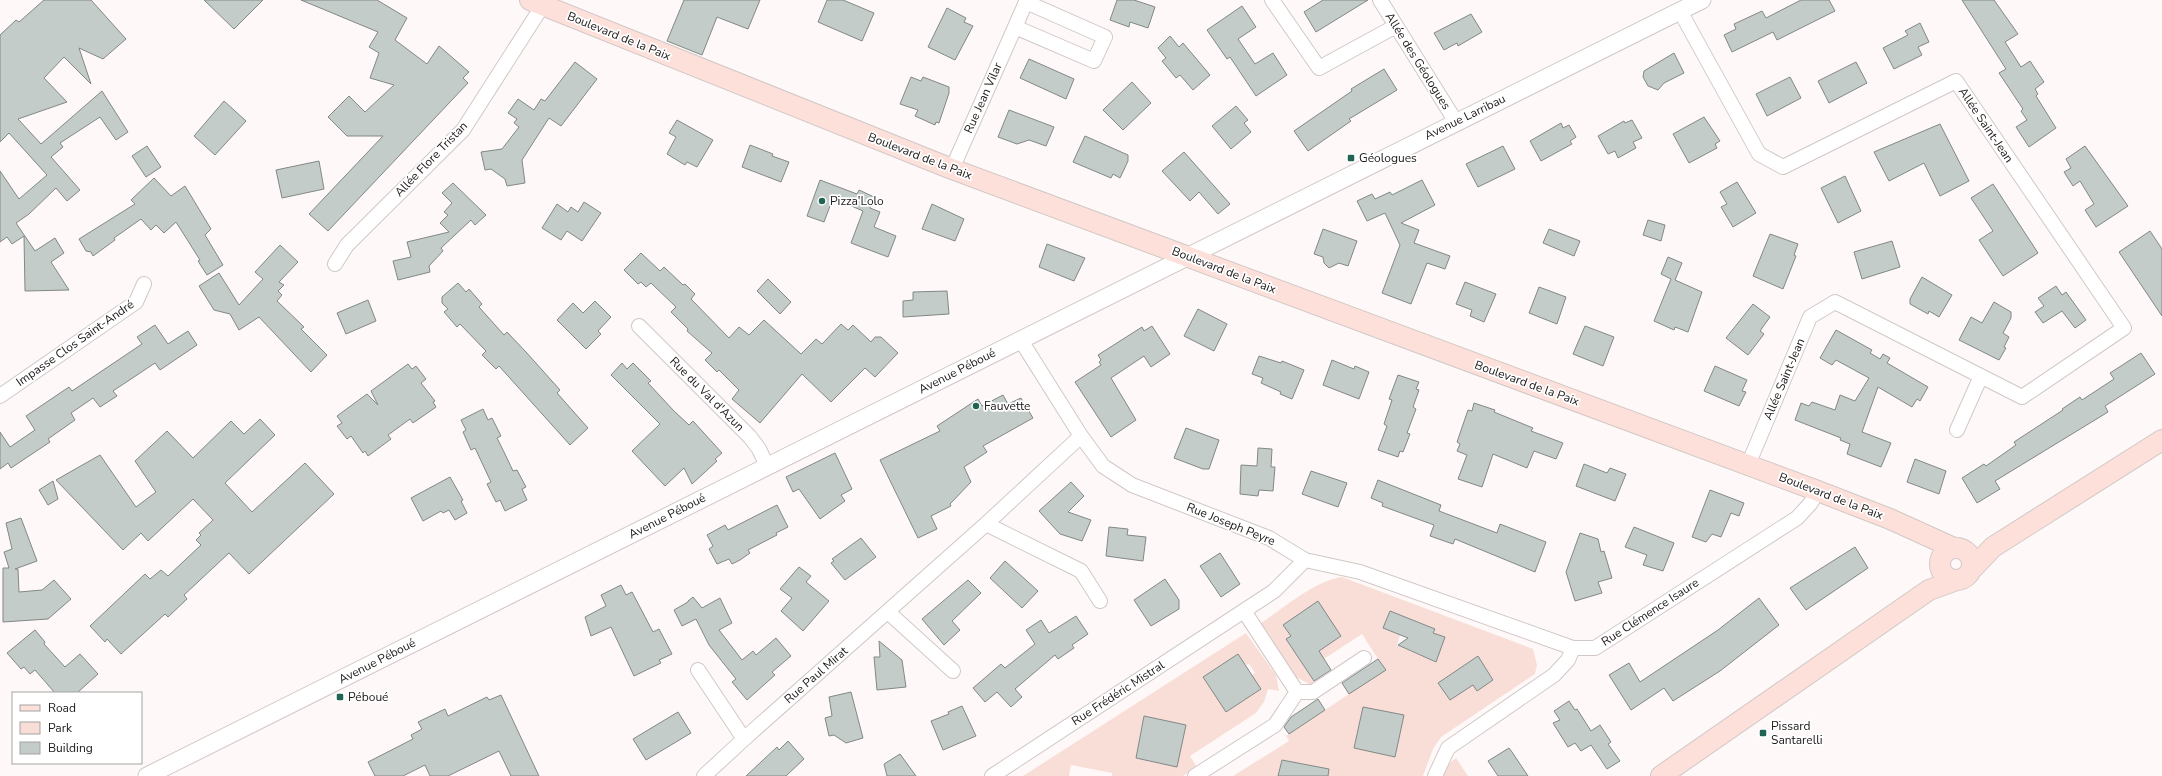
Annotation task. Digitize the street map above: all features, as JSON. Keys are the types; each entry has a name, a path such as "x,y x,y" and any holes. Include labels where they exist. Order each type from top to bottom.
{"main road":[{"name":"Boulevard de la Paix","path":"537,2 952,169 1748,464 1890,519 1920,533 1930,546 1955,563"},
{"path":"1661,776 1929,590 1955,563 1998,544 2162,440"}],"street":[{"path":"1272,0 1319,68 1396,26"},
{"name":"Allée des Géologues","path":"1380,0 1456,122"},
{"name":"Avenue Larribau","path":"1186,256 1702,0"},
{"name":"Allée Flore Tristan","path":"335,264 347,245 463,130 537,2"},
{"name":"Rue Jean Vilar","path":"952,169 1014,27 1026,2 1104,37 1094,61 1014,27"},
{"name":"Allée Saint-Jean","path":"1680,11 1759,154 1783,167 1956,81 2124,328 2022,397 1835,302 1810,316 1748,464"},
{"name":"Avenue Péboué","path":"147,776 1186,256"},
{"name":"Impasse Clos Saint-André","path":"0,396 136,302 144,284"},
{"name":"Rue du Val d'Azun","path":"639,326 750,437 759,449 767,466"},
{"name":"Rue Joseph Peyre","path":"1020,339 1081,436 1103,466 1132,485 1269,538 1305,560 1360,572 1573,648"},
{"path":"1957,430 1981,376"},
{"name":"Rue Paul Mirat","path":"704,776 986,524 1081,436"},
{"name":"Rue Clémence Isaure","path":"1573,648 1595,648 1616,635 1797,518 1810,504 1818,491"},
{"path":"986,524 1081,571 1100,601"},
{"name":"Rue Frédéric Mistral","path":"992,776 1274,591 1305,560"},
{"path":"1244,611 1297,692"},
{"path":"888,612 953,671"},
{"path":"1435,776 1448,748 1554,675 1568,660 1573,648"},
{"path":"1297,692 1313,692 1364,658"},
{"path":"698,670 744,739"},
{"path":"1195,776 1275,725 1297,692"}],"green space":[{"path":"1342,577 1533,649 1537,665 1535,674 1441,737 1433,749 1423,776 1322,776 1323,768 1282,760 1278,776 1233,776 1289,741 1286,736 1385,670 1362,634 1307,670 1315,683 1311,685 1296,677 1261,623 1310,589","holes":["1390,611 1435,629 1433,633 1445,637 1435,662 1397,645 1400,635 1383,628","1478,656 1493,679 1477,690 1473,685 1450,700 1438,683","1363,707 1404,715 1395,757 1354,748"]},
{"path":"1246,633 1276,675 1279,691 1268,689 1264,702 1256,713 1190,756 1197,767 1183,776 1112,776 1112,773 1071,765 1069,776 1023,776","holes":["1238,655 1246,665 1249,664 1255,673 1252,675 1261,689 1226,712 1204,677","1144,716 1177,766 1136,758"]},
{"path":"1456,758 1468,776 1440,776 1445,767"}],"building":[{"path":"44,0 91,0 126,39 103,59 79,48 91,84 64,57 44,78 67,102 18,119 41,144 102,91 128,132 116,140 100,117 60,143 63,147 51,157 80,190 67,201 56,188 29,214 16,223 35,251 55,238 64,253 51,262 69,290 25,291 24,236 12,244 7,237 0,242 0,171 19,199 47,175 9,133 0,142 0,35 16,20 19,22"},
{"path":"204,0 263,0 234,29"},
{"path":"301,0 377,0 407,18 395,40 427,64 439,46 469,72 463,78 468,83 328,231 309,214 383,136 347,136 328,117 349,96 365,112 394,85 370,78 379,53 369,47 378,32"},
{"path":"684,0 760,0 748,29 717,17 702,55 667,41"},
{"path":"827,0 843,0 874,13 862,41 818,22"},
{"path":"1117,0 1134,0 1155,7 1148,28 1130,22 1129,27 1110,20"},
{"path":"1323,0 1368,0 1316,32 1304,12"},
{"path":"1801,0 1829,0 1835,11 1777,40 1773,32 1732,52 1724,35 1736,29 1734,24 1762,11 1766,18"},
{"path":"1962,0 1994,0 2018,34 2005,42 2021,67 2030,61 2044,82 2035,89 2038,94 2036,96 2056,128 2029,147 2016,127 2027,120 2021,111 2023,109 1999,73 2006,69"},
{"path":"1242,6 1256,27 1238,39 1255,64 1273,53 1287,75 1256,96 1230,57 1227,59 1207,30"},
{"path":"947,8 966,18 964,22 973,26 955,60 928,47"},
{"path":"1471,14 1482,32 1458,46 1457,43 1444,50 1434,33"},
{"path":"1920,23 1929,42 1918,47 1922,55 1894,69 1883,48 1908,35 1905,31"},
{"path":"1170,36 1179,47 1183,43 1210,75 1193,90 1180,75 1176,78 1162,61 1166,58 1158,48"},
{"path":"1674,53 1684,73 1664,83 1658,90 1648,86 1643,77 1644,71"},
{"path":"1029,59 1074,79 1066,99 1020,78"},
{"path":"575,62 597,79 561,126 549,118 522,160 525,183 507,186 505,179 491,169 485,170 481,152 502,149 519,127 514,123 517,119 508,113 518,99 534,110 541,99 545,101"},
{"path":"1856,62 1867,83 1829,103 1818,81"},
{"path":"1384,69 1397,90 1349,119 1351,121 1308,151 1294,131 1352,91 1351,89"},
{"path":"911,77 921,81 923,77 949,87 949,93 939,123 936,122 935,125 915,116 918,110 900,104"},
{"path":"1790,77 1801,98 1767,116 1756,94"},
{"path":"1132,82 1151,103 1123,130 1103,110"},
{"path":"224,101 246,121 215,155 194,136"},
{"path":"1236,106 1248,120 1244,123 1251,132 1231,149 1212,126"},
{"path":"1009,110 1054,127 1046,146 1029,140 1017,144 998,137"},
{"path":"1704,117 1720,141 1715,144 1717,148 1689,163 1673,134"},
{"path":"677,120 713,140 697,167 687,162 685,165 667,154 676,137 669,133"},
{"path":"1632,120 1642,138 1633,142 1636,148 1618,158 1615,151 1608,154 1598,136 1624,121 1625,123"},
{"path":"1561,123 1563,128 1569,125 1576,137 1570,141 1572,144 1541,161 1530,141"},
{"path":"1940,124 1969,181 1940,196 1924,163 1889,181 1874,152"},
{"path":"1085,136 1128,155 1128,161 1120,178 1113,174 1111,178 1073,162"},
{"path":"750,145 773,154 772,156 789,162 781,182 742,167"},
{"path":"147,146 161,167 146,177 132,156"},
{"path":"1503,146 1515,169 1478,187 1466,164"},
{"path":"2085,146 2128,206 2096,227 2085,210 2094,204 2080,181 2073,186 2064,172 2071,168 2066,159"},
{"path":"1184,152 1230,204 1218,214 1199,192 1190,201 1162,171"},
{"path":"319,161 324,189 282,198 276,170"},
{"path":"1845,176 1861,211 1838,223 1821,188"},
{"path":"154,178 171,196 185,186 211,229 205,235 223,265 207,275 198,261 200,260 176,222 164,233 156,225 151,230 141,219 114,238 115,240 93,256 91,252 86,251 79,239 135,204 131,200"},
{"path":"820,180 857,194 859,190 874,197 870,208 880,212 874,227 896,236 888,257 851,243 863,211 833,198 824,222 807,216"},
{"path":"1422,180 1435,205 1401,223 1419,230 1414,243 1450,256 1445,269 1427,263 1411,304 1382,293 1400,245 1385,213 1367,221 1357,201 1372,194 1375,199 1390,192 1392,195"},
{"path":"1737,182 1756,213 1733,227 1721,207 1727,204 1720,192"},
{"path":"453,183 486,215 475,225 471,220 441,248 443,251 429,266 430,272 398,280 393,261 411,257 407,242 449,232 440,223 448,215 444,212 452,203 442,193"},
{"path":"1993,184 2038,253 2003,276 1979,240 1993,231 1971,198"},
{"path":"584,202 601,213 582,241 567,231 561,240 542,228 557,204 568,212 571,207 578,212"},
{"path":"932,204 964,219 955,241 922,229"},
{"path":"1648,220 1665,225 1661,241 1643,235"},
{"path":"1323,229 1357,241 1348,266 1339,263 1329,268 1324,263 1323,257 1314,254"},
{"path":"1549,229 1580,241 1574,256 1543,243"},
{"path":"2150,231 2162,249 2162,316 2119,252"},
{"path":"1770,234 1798,244 1794,255 1796,256 1783,289 1753,276"},
{"path":"1892,241 1900,267 1862,279 1854,252"},
{"path":"1047,244 1085,258 1074,281 1039,267"},
{"path":"280,245 298,262 279,282 284,285 278,291 282,295 277,301 304,327 301,329 327,355 311,372 259,317 239,330 230,314 214,310 199,286 219,273 239,305 263,279 255,272"},
{"path":"641,253 660,271 664,267 683,285 685,284 695,294 691,299 729,338 739,327 749,335 764,320 801,354 816,339 822,344 841,324 848,330 853,325 871,342 875,337 881,337 898,353 875,377 865,368 831,402 802,374 760,423 732,399 739,390 719,370 717,372 705,360 712,353 687,331 688,329 671,312 676,307 651,283 646,287 641,282 638,284 624,270"},
{"path":"1668,257 1682,263 1675,280 1702,292 1688,332 1675,327 1674,330 1654,321 1671,279 1661,274"},
{"path":"1922,277 1952,295 1939,317 1929,311 1928,314 1910,304 1910,299"},
{"path":"768,279 791,302 780,314 757,291"},
{"path":"1465,282 1496,294 1484,322 1470,316 1472,310 1456,304"},
{"path":"458,283 466,292 469,289 482,304 479,307 504,335 507,332 526,352 560,390 557,393 588,428 570,445 499,366 496,369 482,355 486,351 460,324 457,327 444,312 448,309 442,303 442,297"},
{"path":"2056,286 2062,295 2066,292 2086,320 2075,328 2062,311 2043,323 2035,312 2044,306 2038,298"},
{"path":"1539,287 1566,297 1557,324 1529,313"},
{"path":"947,291 949,314 903,317 903,301 913,300 913,292"},
{"path":"368,300 376,321 346,334 337,313"},
{"path":"595,301 611,317 598,331 601,334 586,349 557,320 573,303 583,313"},
{"path":"1994,302 2011,312 2011,318 2003,333 2009,337 2004,347 2006,348 1999,360 1959,340 1971,317 1982,323"},
{"path":"1753,304 1770,317 1760,331 1764,334 1748,355 1726,338"},
{"path":"1198,309 1227,324 1214,351 1184,336"},
{"path":"155,325 168,344 188,331 197,345 160,370 155,363 113,391 117,396 100,407 93,398 71,413 75,420 48,439 50,442 11,468 8,463 0,469 0,432 10,447 35,430 26,416 69,387 72,391 142,344 137,337"},
{"path":"1152,326 1170,354 1151,367 1144,356 1111,378 1136,420 1111,437 1075,382 1101,365 1099,362 1101,360 1098,355 1142,327 1144,331"},
{"path":"1585,326 1614,337 1603,366 1573,354"},
{"path":"1836,330 1872,350 1870,353 1880,359 1883,354 1890,358 1887,363 1928,387 1920,401 1917,399 1912,407 1878,387 1862,432 1891,443 1881,467 1847,454 1850,444 1840,440 1841,438 1795,420 1801,403 1809,406 1812,402 1835,410 1840,395 1855,401 1869,378 1836,360 1832,365 1820,358"},
{"path":"2141,353 2155,374 2105,406 2108,412 1995,481 2000,489 1977,503 1962,478 1984,464 1986,466 2016,445 2014,442 2080,397 2082,400 2114,379 2110,373"},
{"path":"1259,356 1281,363 1282,361 1304,370 1292,399 1261,383 1263,378 1252,374"},
{"path":"1332,360 1354,369 1355,366 1369,372 1359,399 1323,385"},
{"path":"622,363 627,369 633,363 651,381 648,383 674,411 689,425 693,421 722,453 715,459 717,461 692,484 684,468 665,486 632,451 660,424 611,375"},
{"path":"408,364 412,369 416,366 426,379 421,383 435,401 433,402 436,407 413,423 410,419 388,435 391,439 368,456 365,451 363,453 351,436 347,439 337,426 342,423 337,416 367,394 378,405 371,391"},
{"path":"1715,366 1747,380 1742,391 1746,392 1739,406 1704,391"},
{"path":"1398,375 1419,382 1416,389 1419,390 1413,407 1416,409 1407,433 1410,434 1403,452 1400,451 1398,457 1378,450 1387,426 1384,424 1392,400 1389,399"},
{"path":"1003,395 1008,404 1021,398 1033,418 983,446 987,452 964,467 971,482 950,504 951,506 931,516 937,529 918,538 880,460 940,431 937,426 978,399 982,406"},
{"path":"1474,403 1495,410 1494,412 1533,428 1531,431 1563,443 1556,459 1534,451 1527,468 1493,454 1482,487 1458,479 1467,455 1457,451 1460,444 1457,442 1468,410 1472,411"},
{"path":"483,409 488,420 492,418 501,436 497,438 513,471 517,470 526,487 522,489 527,500 505,511 500,500 496,502 487,484 491,482 475,448 471,450 463,432 466,430 461,420"},
{"path":"260,419 275,435 225,483 252,512 305,463 334,494 249,574 229,553 184,595 187,599 168,617 165,614 121,654 107,639 105,642 90,626 145,574 150,579 161,570 168,576 201,545 196,540 201,535 199,533 213,520 193,499 148,541 141,533 123,550 56,480 100,455 136,507 156,492 135,461 167,431 193,458 231,421 244,434"},
{"path":"1186,428 1219,440 1209,469 1203,469 1174,458"},
{"path":"1258,448 1272,449 1271,467 1275,467 1273,491 1259,490 1258,496 1240,494 1241,465 1257,466"},
{"path":"835,453 852,489 841,495 845,501 820,519 799,489 793,492 786,477"},
{"path":"1915,459 1946,471 1939,494 1907,482"},
{"path":"1584,464 1607,473 1610,468 1626,474 1615,501 1576,486"},
{"path":"1311,471 1347,483 1338,507 1302,494"},
{"path":"450,477 463,500 461,501 467,513 455,520 449,510 443,513 441,511 423,521 411,498"},
{"path":"1378,480 1441,505 1439,511 1497,533 1500,524 1546,542 1535,572 1455,539 1453,544 1430,536 1434,525 1382,506 1383,503 1371,498"},
{"path":"53,481 58,499 48,505 39,490"},
{"path":"1071,482 1084,496 1068,512 1091,520 1082,541 1060,534 1039,511"},
{"path":"1710,490 1744,503 1739,516 1731,513 1721,537 1712,534 1706,542 1692,537"},
{"path":"777,505 788,527 776,533 777,535 748,550 750,553 740,560 732,564 729,559 717,564 709,549 713,546 707,535 725,525 728,530"},
{"path":"21,518 37,561 15,569 18,569 19,592 42,590 54,580 71,599 48,619 3,622 3,568 9,568 4,552 12,549 6,523"},
{"path":"1109,527 1128,529 1127,535 1146,537 1143,561 1106,556"},
{"path":"1634,527 1674,543 1663,571 1643,565 1647,555 1625,547"},
{"path":"1580,533 1598,539 1601,552 1604,551 1612,578 1598,582 1602,593 1575,601 1566,572"},
{"path":"861,538 876,557 845,580 831,563 834,561 832,559"},
{"path":"1855,547 1868,568 1806,610 1790,588"},
{"path":"1220,553 1240,584 1221,597 1200,566"},
{"path":"1005,561 1038,591 1022,608 990,578"},
{"path":"799,567 811,576 806,582 829,601 803,631 781,611 792,598 780,589"},
{"path":"1165,579 1179,600 1179,609 1151,626 1134,600"},
{"path":"968,580 981,593 952,621 960,630 944,645 922,619"},
{"path":"621,585 626,595 632,592 653,632 659,629 672,654 659,660 661,663 634,676 611,627 591,636 585,617 606,606 601,595"},
{"path":"693,597 702,608 720,598 732,623 719,630 742,660 753,651 756,655 776,638 791,656 772,672 775,675 747,700 732,682 736,679 709,645 696,619 682,626 674,610 688,602"},
{"path":"1759,598 1779,625 1720,671 1673,701 1664,688 1631,710 1609,675 1629,663 1640,682 1718,630"},
{"path":"1318,601 1341,636 1319,651 1331,670 1314,681 1286,639 1291,636 1283,625"},
{"path":"1390,611 1435,629 1433,633 1445,637 1436,662 1398,645 1408,638 1383,628"},
{"path":"1076,616 1088,634 1072,645 1074,648 1058,659 1055,655 1015,689 1022,697 1011,707 997,692 985,702 973,688 1001,664 1005,668 1035,644 1026,630 1041,620 1049,633"},
{"path":"35,630 45,642 44,644 65,667 80,654 98,674 78,692 54,692 35,670 30,674 24,667 21,669 7,653"},
{"path":"879,641 902,660 906,687 877,690 874,657 880,657"},
{"path":"1238,654 1261,689 1226,712 1203,677"},
{"path":"1478,656 1493,680 1477,691 1473,685 1450,700 1438,683"},
{"path":"1378,659 1386,670 1349,694 1342,683"},
{"path":"851,692 863,738 846,743 834,735 829,736 825,718 832,716 829,697"},
{"path":"501,695 539,776 511,776 499,751 448,776 430,776 425,765 403,776 375,776 368,762 413,739 411,735 422,729 418,722 445,709 448,716 487,697 489,700"},
{"path":"1318,699 1325,710 1289,734 1284,727 1291,717"},
{"path":"1569,701 1575,710 1577,709 1591,731 1600,725 1611,742 1608,744 1620,761 1607,769 1591,745 1581,751 1575,743 1568,747 1553,723 1560,720 1554,711"},
{"path":"962,706 976,736 943,750 931,721 949,714 948,712"},
{"path":"1363,707 1404,715 1395,757 1354,748"},
{"path":"678,712 691,733 646,760 633,739"},
{"path":"1144,716 1186,725 1177,767 1136,758"},
{"path":"788,741 804,759 786,776 746,776 777,747 779,750"},
{"path":"1509,748 1528,776 1498,776 1488,761"},
{"path":"900,754 916,776 887,776 884,764"},
{"path":"1282,760 1329,769 1328,776 1278,776"}],"place":[{"name":"Géologues","path":"1351,158"},
{"name":"Pizza'Lolo","path":"822,201"},
{"name":"Fauvette","path":"976,406"},
{"name":"Péboué","path":"340,697"},
{"name":"Pissard Santarelli","path":"1763,733"}]}
